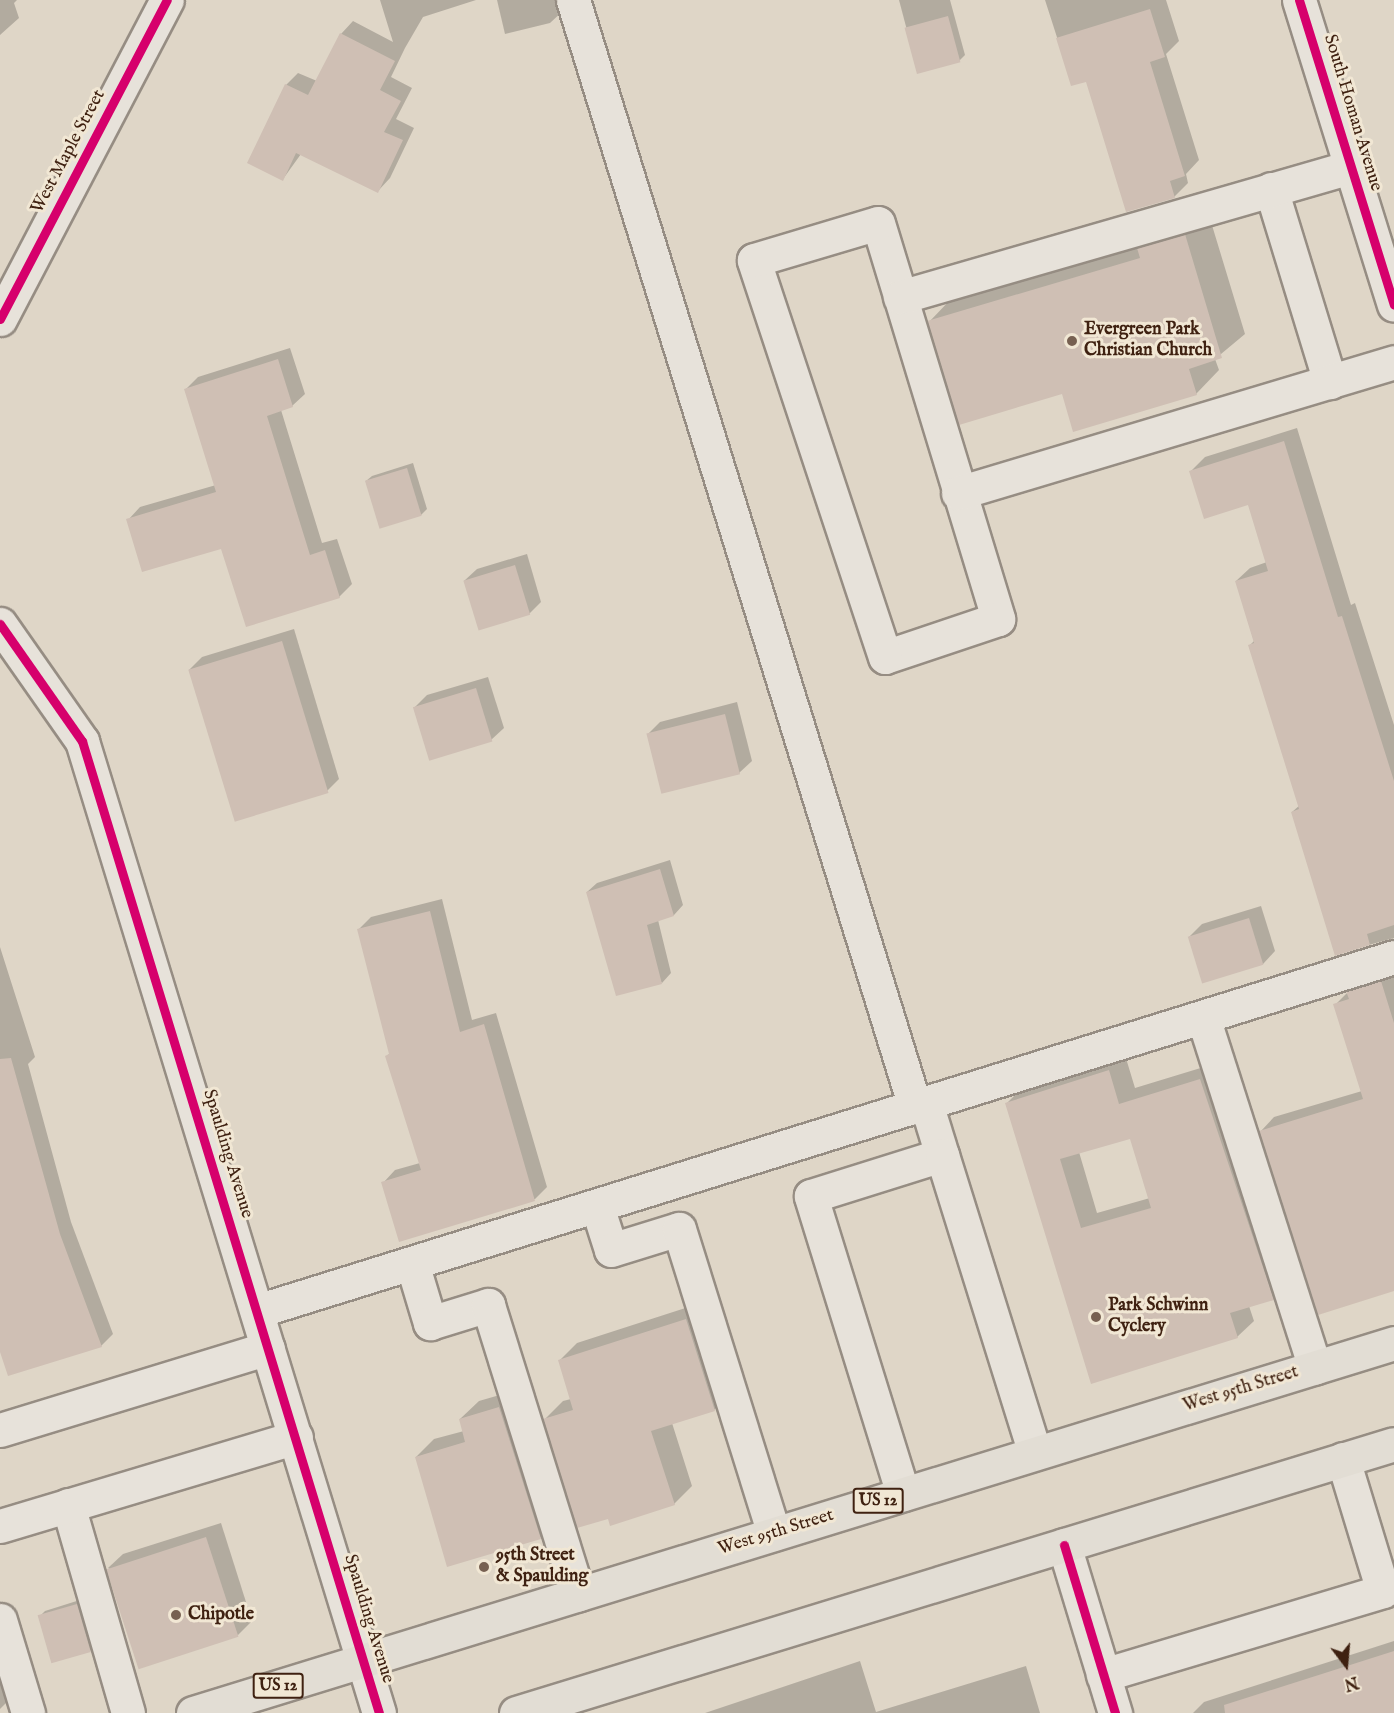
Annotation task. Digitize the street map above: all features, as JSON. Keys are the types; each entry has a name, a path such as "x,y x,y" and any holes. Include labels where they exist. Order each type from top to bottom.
{"main road":[{"name":"West 95th Street","path":"193,1713 1394,1343"},
{"path":"516,1713 1394,1444"}],"street":[{"name":"West Maple Street","path":"0,319 167,0"},
{"path":"573,0 921,1105 942,1155 1035,1454"},
{"name":"South Homan Avenue","path":"1299,0 1394,305"},
{"path":"900,297 1351,166"},
{"path":"1271,189 1330,382"},
{"path":"878,223 958,494 998,619 885,657 754,260 878,223"},
{"path":"958,494 1394,362"},
{"name":"Spaulding Avenue","path":"0,624 82,741 379,1713"},
{"path":"257,1311 1394,957"},
{"path":"1203,1017 1315,1368"},
{"path":"903,1494 811,1196 942,1155"},
{"path":"597,1206 611,1250 679,1229 774,1534"},
{"path":"412,1263 430,1323 488,1305 578,1594"},
{"path":"0,1430 268,1348"},
{"path":"0,1526 296,1437"},
{"path":"1103,1675 1383,1591 1343,1459"},
{"path":"68,1506 128,1713"},
{"path":"1064,1545 1115,1713"},
{"path":"0,1620 28,1713"}],"building":[{"path":"1150,9 1165,57 1150,62 1185,176 1170,181 1175,198 1126,212 1086,82 1071,86 1056,38"},
{"path":"948,16 960,62 917,74 905,28"},
{"path":"340,33 395,61 380,90 401,101 384,132 403,140 378,193 296,153 283,181 247,163 285,84 308,95"},
{"name":"Evergreen Park Christian Church","path":"1185,234 1222,358 1189,369 1197,395 1073,432 1062,394 959,425 927,321 1140,258 1137,248"},
{"path":"278,359 293,407 267,416 310,555 325,550 340,598 246,627 221,549 142,572 126,519 216,492 184,389"},
{"path":"1284,441 1338,617 1342,616 1394,781 1394,925 1367,934 1370,945 1335,956 1291,812 1299,809 1248,645 1254,643 1235,581 1268,571 1248,505 1204,519 1189,471"},
{"path":"407,468 422,516 380,529 365,481"},
{"path":"515,565 530,615 479,631 463,581"},
{"path":"282,641 328,793 235,822 188,670"},
{"path":"476,688 492,742 429,761 413,707"},
{"path":"725,714 740,774 661,794 646,734"},
{"path":"660,869 674,916 647,925 662,984 616,996 586,892"},
{"path":"430,911 460,1032 484,1024 535,1201 399,1242 381,1182 421,1170 385,1056 389,1054 357,929"},
{"path":"1249,918 1263,965 1202,984 1188,937"},
{"path":"1381,981 1394,1023 1394,1291 1318,1315 1259,1131 1363,1099 1333,1004 1349,999 1346,991"},
{"path":"11,1058 60,1234 102,1347 8,1376 0,1352 0,1059"},
{"path":"1109,1070 1119,1104 1200,1079 1274,1300 1230,1313 1238,1338 1091,1384 1005,1103","holes":["1130,1139 1151,1208 1081,1228 1060,1159"]},
{"path":"686,1319 715,1411 651,1431 675,1505 610,1526 608,1519 577,1528 543,1419 573,1410 558,1360"},
{"path":"499,1407 541,1539 447,1567 415,1457 465,1442 459,1419"},
{"name":"Chipotle","path":"206,1537 238,1637 139,1669 106,1569"},
{"path":"77,1604 91,1652 51,1663 38,1615"},
{"path":"1394,1651 1394,1713 1225,1713 1224,1705"}],"cycle path":[{"path":"0,319 167,0"},
{"path":"1299,0 1394,305"},
{"path":"0,624 82,741 379,1713"},
{"path":"1064,1545 1115,1713"}],"place":[{"name":"Evergreen Park Christian Church","path":"1072,341"},
{"name":"Park Schwinn Cyclery","path":"1096,1317"},
{"name":"95th Street & Spaulding","path":"484,1567"},
{"name":"Chipotle","path":"176,1615"}]}
